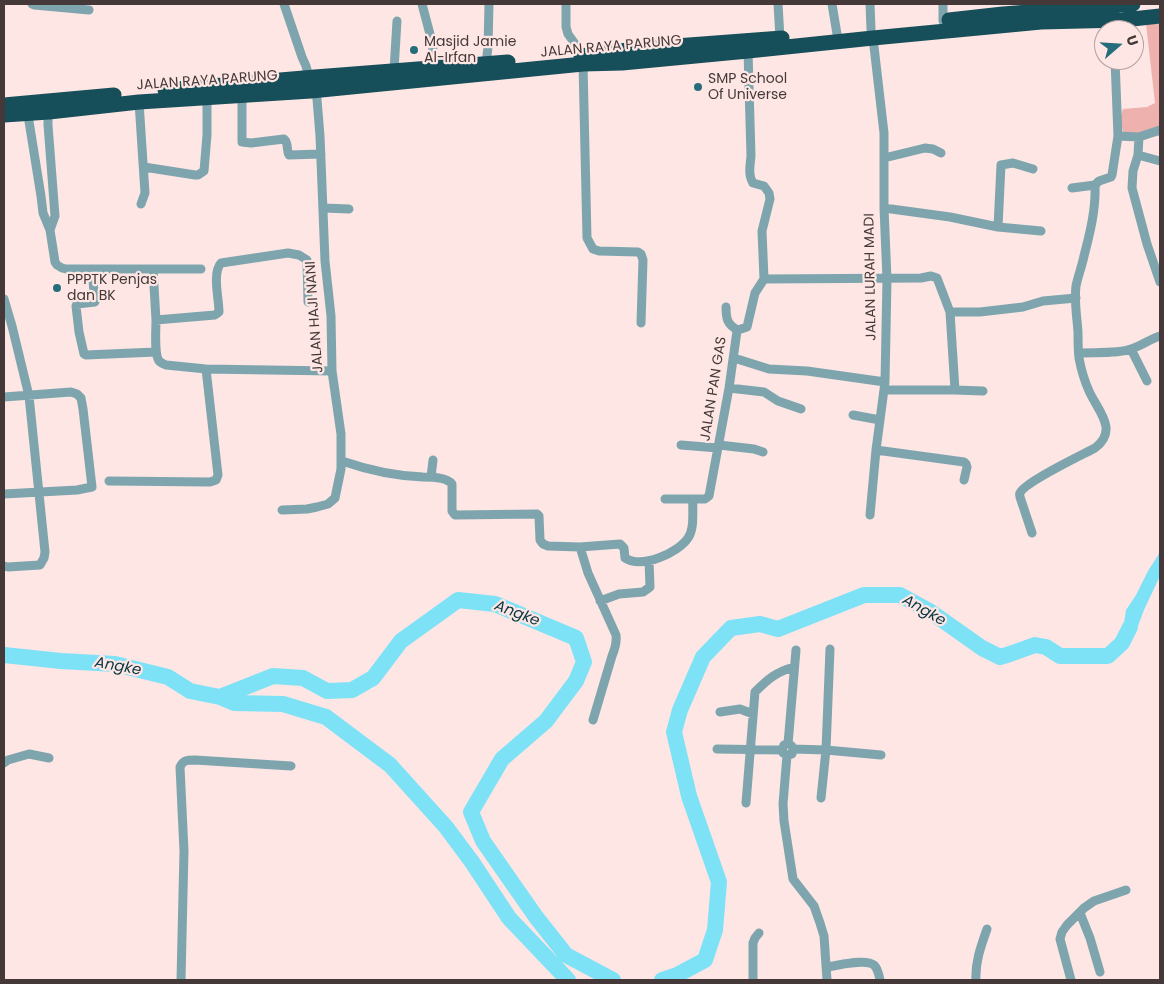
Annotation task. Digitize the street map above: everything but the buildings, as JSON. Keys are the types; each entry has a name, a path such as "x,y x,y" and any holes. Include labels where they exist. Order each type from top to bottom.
{"highway":[{"name":"JALAN RAYA PARUNG","path":"313,81 583,60 636,49 872,33 1133,4"},
{"name":"JALAN RAYA PARUNG","path":"1140,20 1160,16"},
{"name":"JALAN RAYA PARUNG","path":"4,115 27,108 242,89 394,70 583,60 622,63 748,51 943,21 1094,24"},
{"name":"JALAN RAYA PARUNG","path":"48,106 140,102 207,92"},
{"name":"JALAN RAYA PARUNG","path":"4,105 27,108"}],"street":[{"path":"32,4 89,10"},
{"name":"JALAN HAJI NANI","path":"282,510 307,509 328,504 335,498 342,461 341,434 332,371 331,316 325,261 320,136 313,81 302,57 284,4"},
{"path":"422,4 436,68"},
{"path":"486,64 489,4"},
{"path":"566,4 566,27 568,34 583,60 588,238 593,249 599,251 638,252 641,254 641,323"},
{"path":"778,4 780,38"},
{"path":"832,4 837,34"},
{"name":"JALAN LURAH MADI","path":"870,4 884,132 884,208 887,279 884,386 870,515"},
{"path":"943,4 943,21"},
{"path":"394,70 397,21"},
{"name":"JALAN PAN GAS","path":"693,499 704,499 709,496 738,330 747,327 755,293 764,279 762,231 770,199 769,193 764,186 753,183 750,178 748,51"},
{"path":"1072,188 1095,185 1100,180 1112,175 1118,136 1116,70"},
{"path":"242,89 242,142 251,143 284,139 287,142 289,156 321,154"},
{"path":"144,167 195,175 204,171 207,135 207,92"},
{"path":"140,102 145,193 141,204"},
{"path":"48,106 56,216 50,230"},
{"path":"27,108 42,196 43,213 50,230 57,265 66,269 92,270 201,270"},
{"path":"1118,136 1139,137 1160,130"},
{"path":"1139,137 1132,188 1147,244 1160,282"},
{"path":"884,158 925,148 941,153"},
{"path":"1138,155 1160,161"},
{"path":"998,227 1001,165 1013,163 1033,169"},
{"path":"1032,533 1020,497 1021,491 1030,483 1095,448 1102,443 1106,436 1105,423 1090,392 1079,358 1076,298 1076,288 1095,203 1095,185"},
{"path":"42,196 54,197"},
{"path":"324,208 349,208"},
{"path":"884,208 950,217 998,227 1041,231"},
{"path":"156,320 215,315 219,312 217,267 221,263 288,253 299,255 307,260 308,302"},
{"path":"153,269 156,352 160,363 206,368 332,371"},
{"path":"92,270 94,302 77,304 76,306 84,354 156,352"},
{"path":"764,279 887,279 931,276 937,278 950,312 955,390"},
{"path":"950,312 980,312 1023,307 1043,300 1076,298"},
{"path":"4,299 29,396 45,545 44,558 40,565 4,566"},
{"path":"726,307 728,324 738,330"},
{"path":"875,308 886,309"},
{"path":"1079,352 1132,349 1160,336"},
{"path":"1132,349 1147,381"},
{"path":"734,358 770,369 807,371 884,386 983,391"},
{"path":"109,481 210,482 216,480 218,476 206,368"},
{"path":"729,388 764,392 778,401 801,409"},
{"path":"4,397 71,392 81,398 92,487 77,490 4,494"},
{"path":"853,415 880,420"},
{"path":"681,445 754,449 763,452"},
{"path":"876,450 964,462 967,467 964,480"},
{"path":"431,477 433,460"},
{"path":"342,461 379,472 431,477 450,481 452,484 452,511 455,515 537,514 539,516 540,540 543,544 548,546 580,547 620,544 624,548 625,558 628,560 649,561 668,554 688,539 692,529 693,499 665,499"},
{"path":"580,547 588,573 617,641 593,720"},
{"path":"600,601 619,594 646,591 650,587 649,561"},
{"path":"821,798 826,750 830,649"},
{"path":"796,650 783,804 784,821 793,879 814,906 824,936 827,980"},
{"path":"740,709 767,680 782,670 794,667"},
{"path":"746,804 755,692"},
{"path":"720,712 740,709 754,714"},
{"path":"717,749 826,750 881,755"},
{"path":"4,763 28,754 49,758"},
{"path":"181,980 184,851 180,767 182,763 185,760 195,760 291,766"},
{"path":"1071,980 1060,939 1062,932 1084,908 1094,901 1126,890"},
{"path":"1080,913 1100,972"},
{"path":"976,980 979,953 987,929"},
{"path":"753,980 753,943 754,938 759,933"},
{"path":"826,967 861,962 870,963 875,966 880,980"}],"shaded area":[{"path":"1160,23 1160,136 1124,135 1120,119 1123,109 1147,107 1155,103 1146,24"}],"water":[{"path":"1160,552 1160,576 1135,634 1125,650 1115,643 1123,630 1126,610"}],"waterway":[{"name":"Angke","path":"662,980 677,975 705,960 715,930 719,882 689,796 674,732 680,710 703,657 731,628 760,624 778,629 864,595 900,595 931,612 982,648 1000,657 1035,645 1046,647 1060,656 1108,656 1122,643 1130,627"},
{"name":"Angke","path":"4,655 115,664 168,677 190,691 220,697 273,676 303,678 327,691 352,690 373,678 401,641 458,600 495,604 576,638 584,662 576,681 546,721 502,759 471,812 483,841 536,917 566,955 613,980"},
{"path":"220,697 234,703 283,704 326,717 390,765 446,827 509,918 568,980"}],"place":[{"name":"Masjid Jamie Al-Irfan","path":"414,50"},
{"name":"SMP School Of Universe","path":"698,87"},
{"name":"PPPTK Penjas dan BK","path":"57,288"}]}
